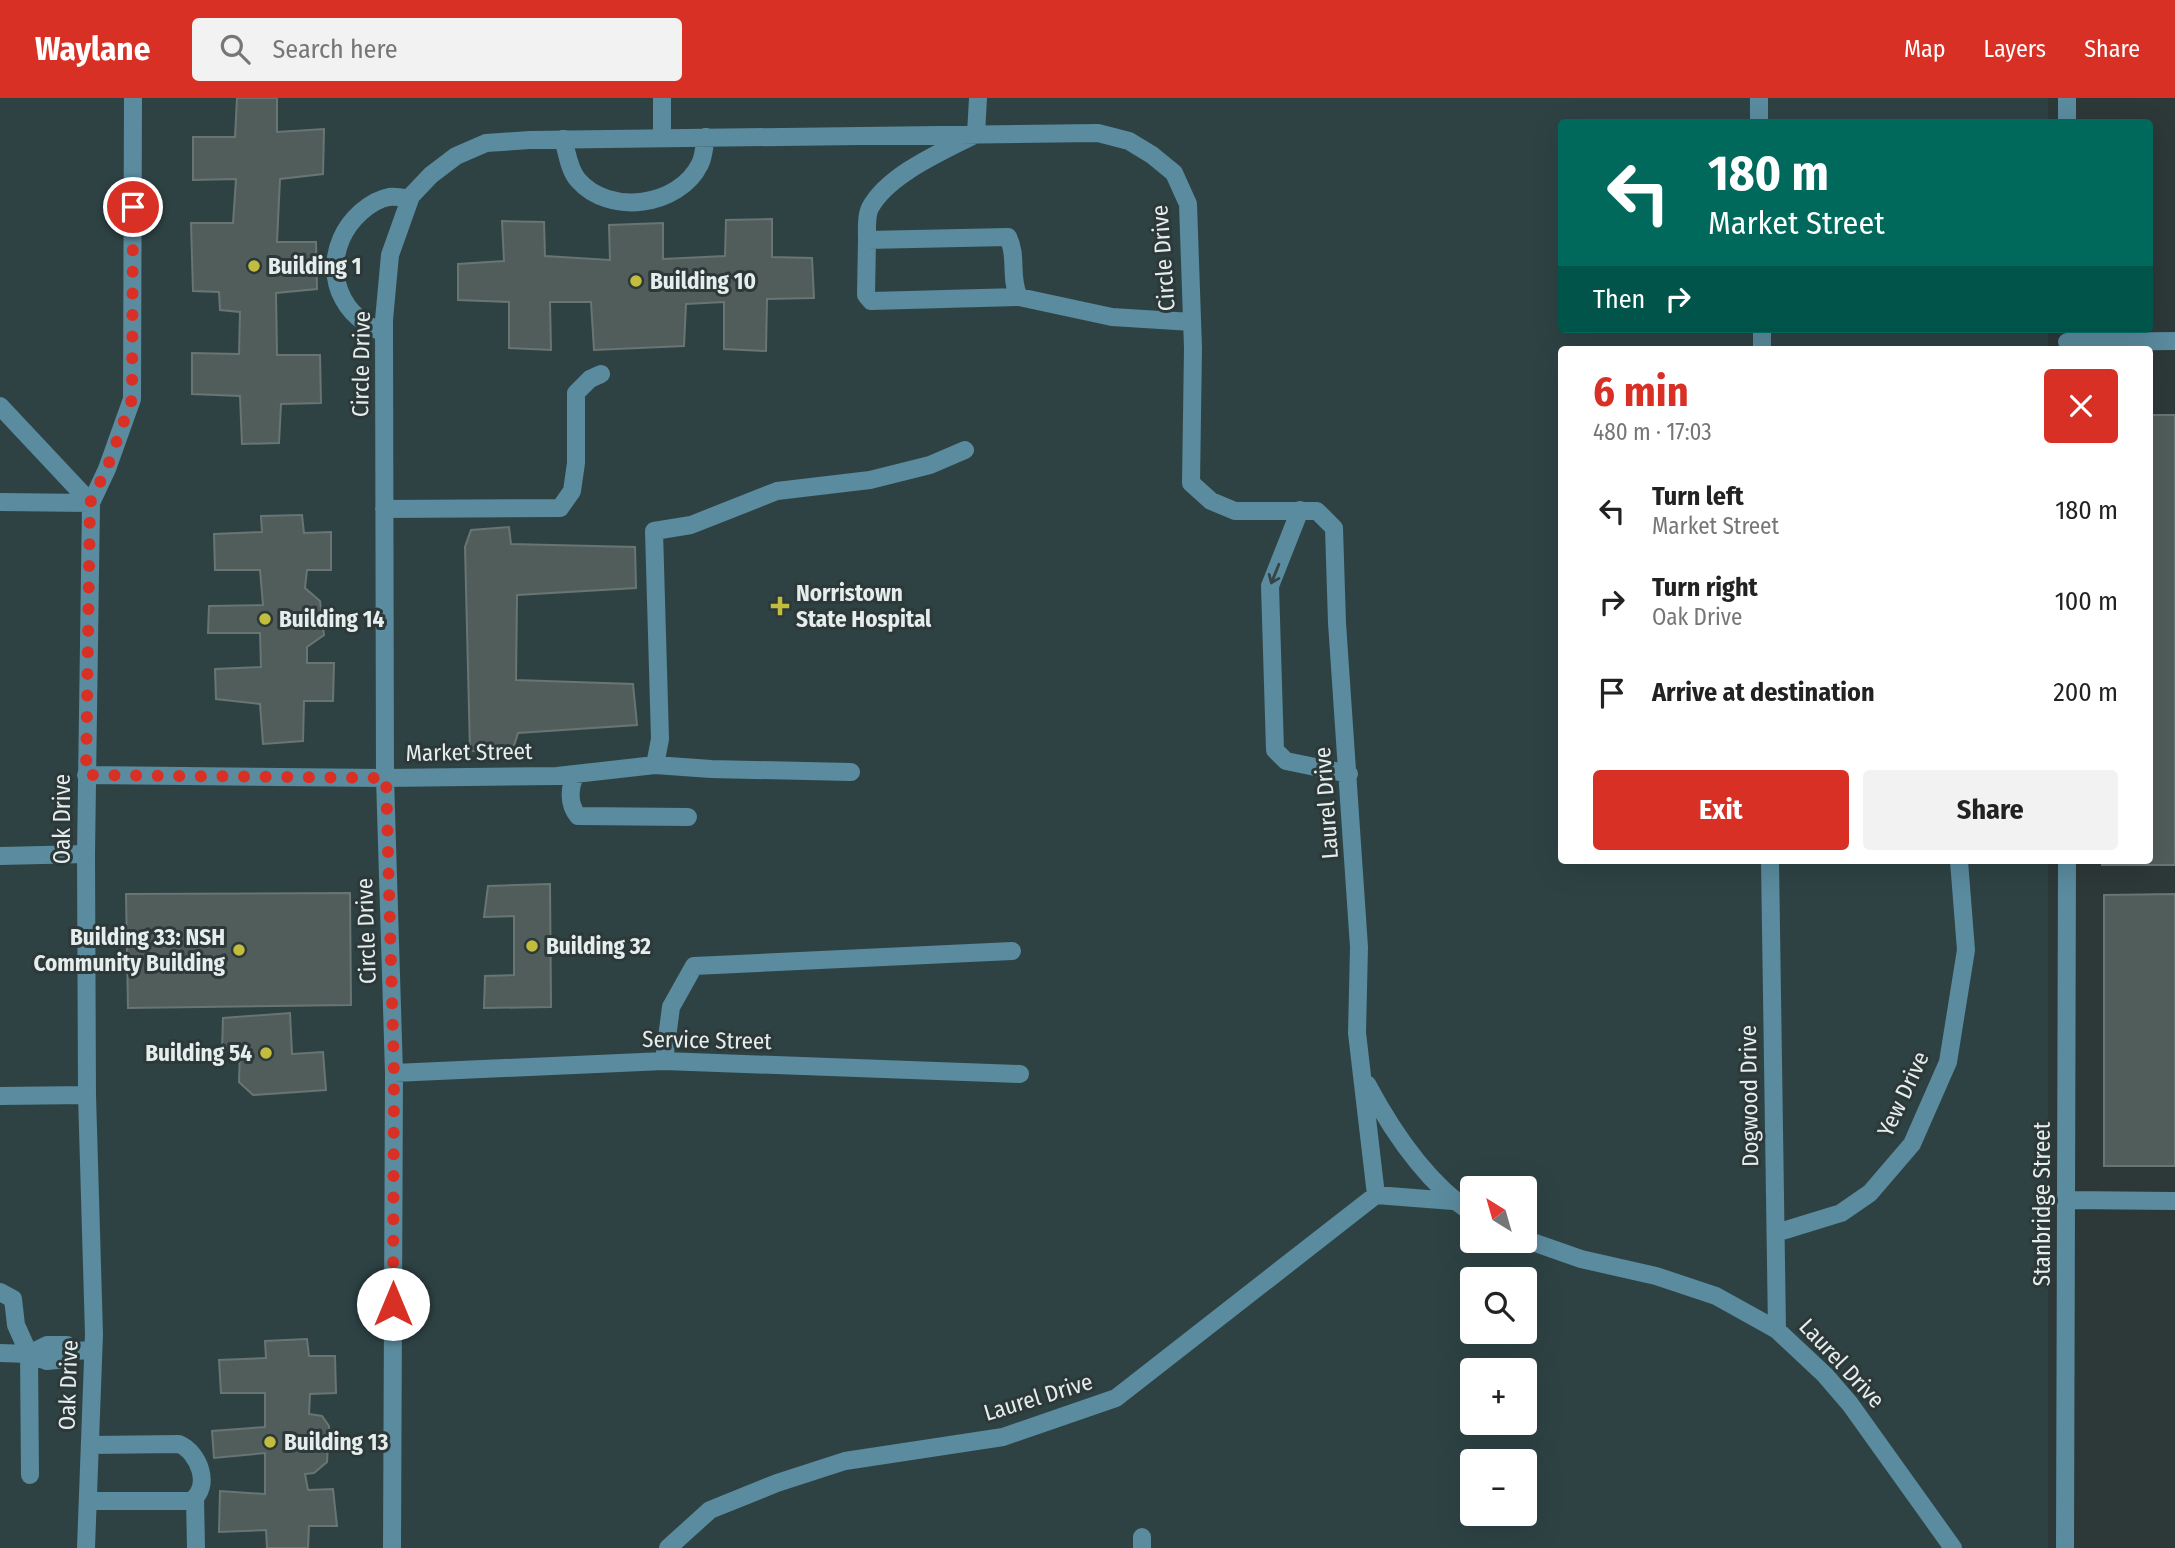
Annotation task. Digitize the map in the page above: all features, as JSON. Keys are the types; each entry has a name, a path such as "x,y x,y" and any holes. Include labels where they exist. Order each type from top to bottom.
{"street":[{"name":"Oak Drive","path":"86,1548 93,1350 86,854 90,503 107,468 132,399 133,98"},
{"path":"662,98 662,138"},
{"path":"978,98 976,134 883,188 869,210 866,295 871,301 1019,297 1112,317 1192,322"},
{"path":"1759,98 1759,119"},
{"path":"2067,98 2067,119"},
{"name":"Circle Drive","path":"392,1548 394,1073 386,778 384,333 390,255 411,199 431,174 456,156 486,143 562,139 1098,133 1129,141 1174,173 1188,204 1192,322 1191,483 1210,501 1236,511 1317,511 1334,528"},
{"path":"562,139 573,173 579,181 599,196 629,203 660,198 685,183 700,164 706,138"},
{"path":"384,333 365,324 345,300 337,287 335,257 345,229 368,206 392,197 411,199"},
{"path":"867,240 1008,237 1012,244 1013,287 1019,297"},
{"path":"2067,340 2175,341"},
{"path":"384,509 561,508 572,491 576,463 576,393 590,379 601,374"},
{"path":"0,406 90,503"},
{"path":"656,765 660,739 654,531 691,525 777,491 870,480 930,465 965,450"},
{"path":"0,502 90,503"},
{"path":"1300,510 1270,586 1275,750 1286,761 1349,774"},
{"name":"Laurel Drive","path":"668,1548 710,1510 822,1468 845,1461 1003,1437 1116,1398 1376,1195 1357,1033 1359,947 1337,623 1334,528"},
{"name":"Market Street","path":"86,775 386,778 576,775 656,765 851,772"},
{"path":"576,775 570,785 572,808 578,816 688,817"},
{"path":"0,856 86,854"},
{"name":"Dogwood Drive","path":"1770,864 1777,1330"},
{"name":"Yew Drive","path":"1776,1233 1841,1213 1870,1193 1912,1144 1948,1062 1966,950 1959,864"},
{"name":"Stanbridge Street","path":"2065,1548 2067,864"},
{"path":"664,1061 671,1007 694,966 1012,951"},
{"name":"Service Street","path":"394,1073 664,1061 1020,1074"},
{"name":"Laurel Drive","path":"1362,1075 1383,1114 1422,1165 1460,1205"},
{"path":"0,1096 88,1095"},
{"path":"1376,1195 1453,1200"},
{"path":"2067,1200 2175,1201"},
{"name":"Laurel Drive","path":"1537,1244 1581,1259 1656,1276 1716,1296 1777,1330 1825,1375 1850,1404 1953,1548"},
{"path":"0,1292 13,1299 16,1325 29,1354 30,1475"},
{"path":"0,1353 29,1354 47,1345 66,1345 74,1352 93,1350"},
{"path":"90,1446 179,1444 187,1447 201,1468 200,1488 195,1498 197,1548"},
{"path":"88,1500 191,1501 195,1498"}],"shaded area":[{"name":"Norristown State Hospital","path":"0,98 2048,98 2048,119 1558,119 1558,333 2048,333 2048,346 1558,346 1558,864 2048,864 2048,1548 0,1548"}],"building":[{"name":"Building 1","path":"237,98 277,98 277,132 324,129 323,174 280,179 277,242 316,242 317,289 276,293 277,355 320,355 321,403 281,404 279,443 242,444 240,396 192,394 192,353 239,354 240,312 220,310 219,292 193,291 191,223 233,223 236,179 193,180 193,137 235,137"},
{"name":"Building 10","path":"772,219 772,257 812,258 814,298 767,299 766,351 724,349 724,302 686,304 684,346 594,350 591,302 550,302 551,350 509,348 509,302 458,300 458,264 504,261 502,221 544,222 545,256 610,260 609,225 663,223 663,259 725,256 726,220"},
{"path":"2153,415 2175,415 2175,865 2102,865 2153,864"},
{"name":"Building 14","path":"302,515 304,533 331,532 331,570 307,570 305,588 320,601 324,635 307,647 307,663 334,663 333,701 304,701 303,741 263,744 260,704 216,699 215,669 261,667 260,633 208,633 209,606 263,605 260,570 215,570 214,534 262,532 261,516"},
{"path":"509,527 511,544 635,547 636,588 517,595 516,680 633,684 637,725 518,733 512,752 470,751 465,547 471,530"},
{"name":"Building 32","path":"550,884 551,1007 484,1008 485,976 514,975 514,916 484,917 488,886"},
{"name":"Building 33: NSH Community Building","path":"350,893 351,1005 128,1008 126,894"},
{"path":"2175,894 2175,1166 2104,1166 2104,895"},
{"name":"Building 54","path":"290,1013 292,1054 323,1052 326,1090 253,1095 239,1082 240,1051 222,1050 223,1018"},
{"name":"Building 13","path":"307,1339 309,1356 335,1356 336,1393 310,1394 309,1414 322,1416 329,1426 327,1462 314,1473 305,1474 308,1490 333,1489 337,1526 309,1526 308,1548 267,1548 266,1530 219,1532 220,1491 265,1494 265,1453 214,1458 212,1431 265,1427 265,1393 221,1393 219,1360 266,1358 265,1341"}],"place":[{"name":"Building 1","path":"254,266"},
{"name":"Building 10","path":"636,281"},
{"name":"Norristown State Hospital","path":"780,606"},
{"name":"Building 14","path":"265,619"},
{"name":"Building 32","path":"532,946"},
{"name":"Building 33: NSH Community Building","path":"239,950"},
{"name":"Building 54","path":"266,1053"},
{"name":"Building 13","path":"270,1442"}],"route":[{"path":"133,207 132,399 107,468 90,503 86,775 386,778 394,1073 393,1304"}]}
